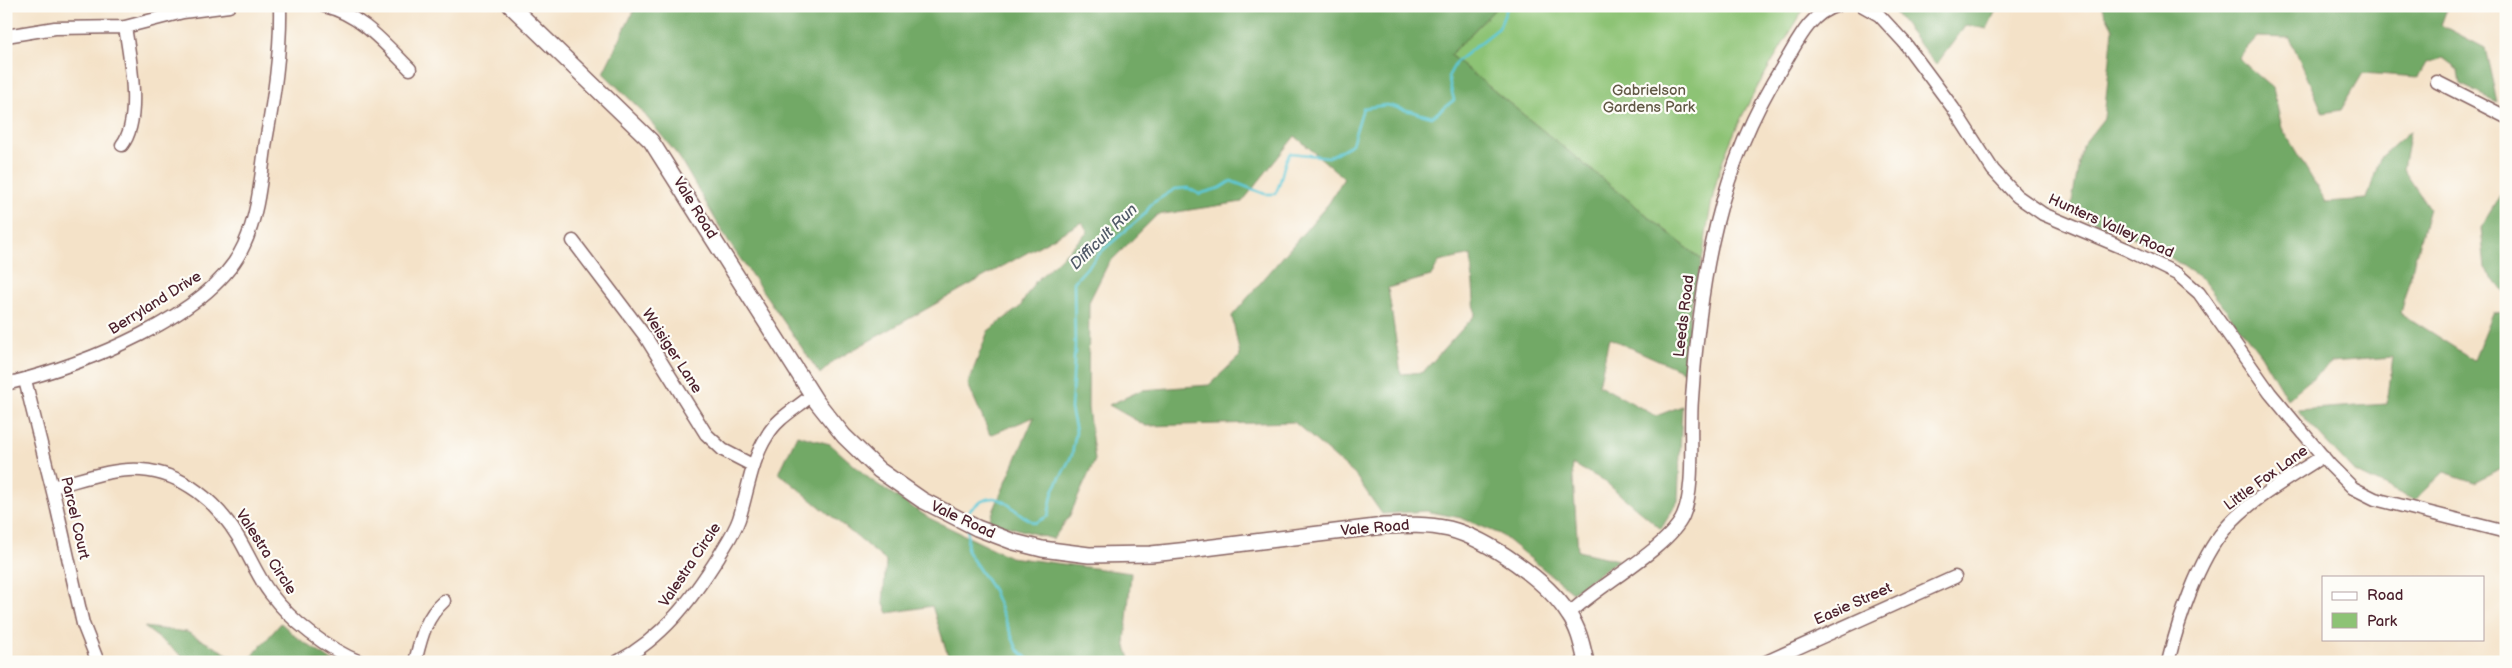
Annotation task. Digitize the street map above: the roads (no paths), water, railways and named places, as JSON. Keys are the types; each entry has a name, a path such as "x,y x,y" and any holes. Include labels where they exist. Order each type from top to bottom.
{"main road":[{"name":"Vale Road","path":"511,6 651,141 675,175 812,395 844,436 898,486 958,519 1014,542 1067,553 1124,555 1189,550 1371,527 1431,526 1464,534 1498,552 1541,584 1569,614 1581,640 1586,662"}],"street":[{"path":"6,36 55,28 125,27 183,12 229,6"},
{"name":"Berryland Drive","path":"6,384 80,363 126,343 180,311 216,285 232,266 244,245 254,215 275,90 280,6"},
{"path":"324,6 345,13 359,21 410,69"},
{"name":"Leeds Road","path":"1569,614 1667,538 1682,518 1690,493 1692,400 1702,300 1715,229 1726,185 1741,141 1781,68 1815,18 1836,6"},
{"name":"Hunters Valley Road","path":"1866,8 1890,25 1915,55 1993,170 2017,196 2043,214 2156,262 2187,281 2218,319 2270,393 2344,480 2370,497 2506,532"},
{"path":"122,145 129,136 133,115 129,50 125,27"},
{"path":"2437,82 2506,117"},
{"name":"Weisiger Lane","path":"573,241 645,336 706,434 723,450 754,466"},
{"name":"Parcel Court","path":"25,380 52,487 83,624 98,662"},
{"name":"Valestra Circle","path":"618,662 659,635 671,623 706,576 738,520 754,466 767,436 773,426 812,395"},
{"name":"Little Fox Lane","path":"2168,662 2195,581 2217,538 2236,517 2323,456"},
{"name":"Valestra Circle","path":"52,487 125,470 155,472 181,481 209,501 227,520 268,591 277,602 313,634 335,650 360,662"},
{"name":"Easie Street","path":"1766,662 1955,578"},
{"path":"415,662 424,627 429,617 444,601"}],"waterway":[{"name":"Difficult Run","path":"969,519 969,511 980,502 996,498 1004,501 1035,523 1048,516 1053,491 1072,455 1076,431 1071,409 1075,346 1074,282 1102,251 1145,214 1151,204 1175,189 1188,188 1199,194 1220,188 1231,181 1265,194 1275,194 1290,153 1329,157 1352,144 1363,108 1387,105 1432,117 1454,100 1448,77 1456,62 1499,28 1508,6"},
{"name":"Difficult Run","path":"968,529 967,551 993,590 1017,649 1031,662"}],"park label":[{"name":"Gabrielson Gardens Park","path":"1649,98"}]}
